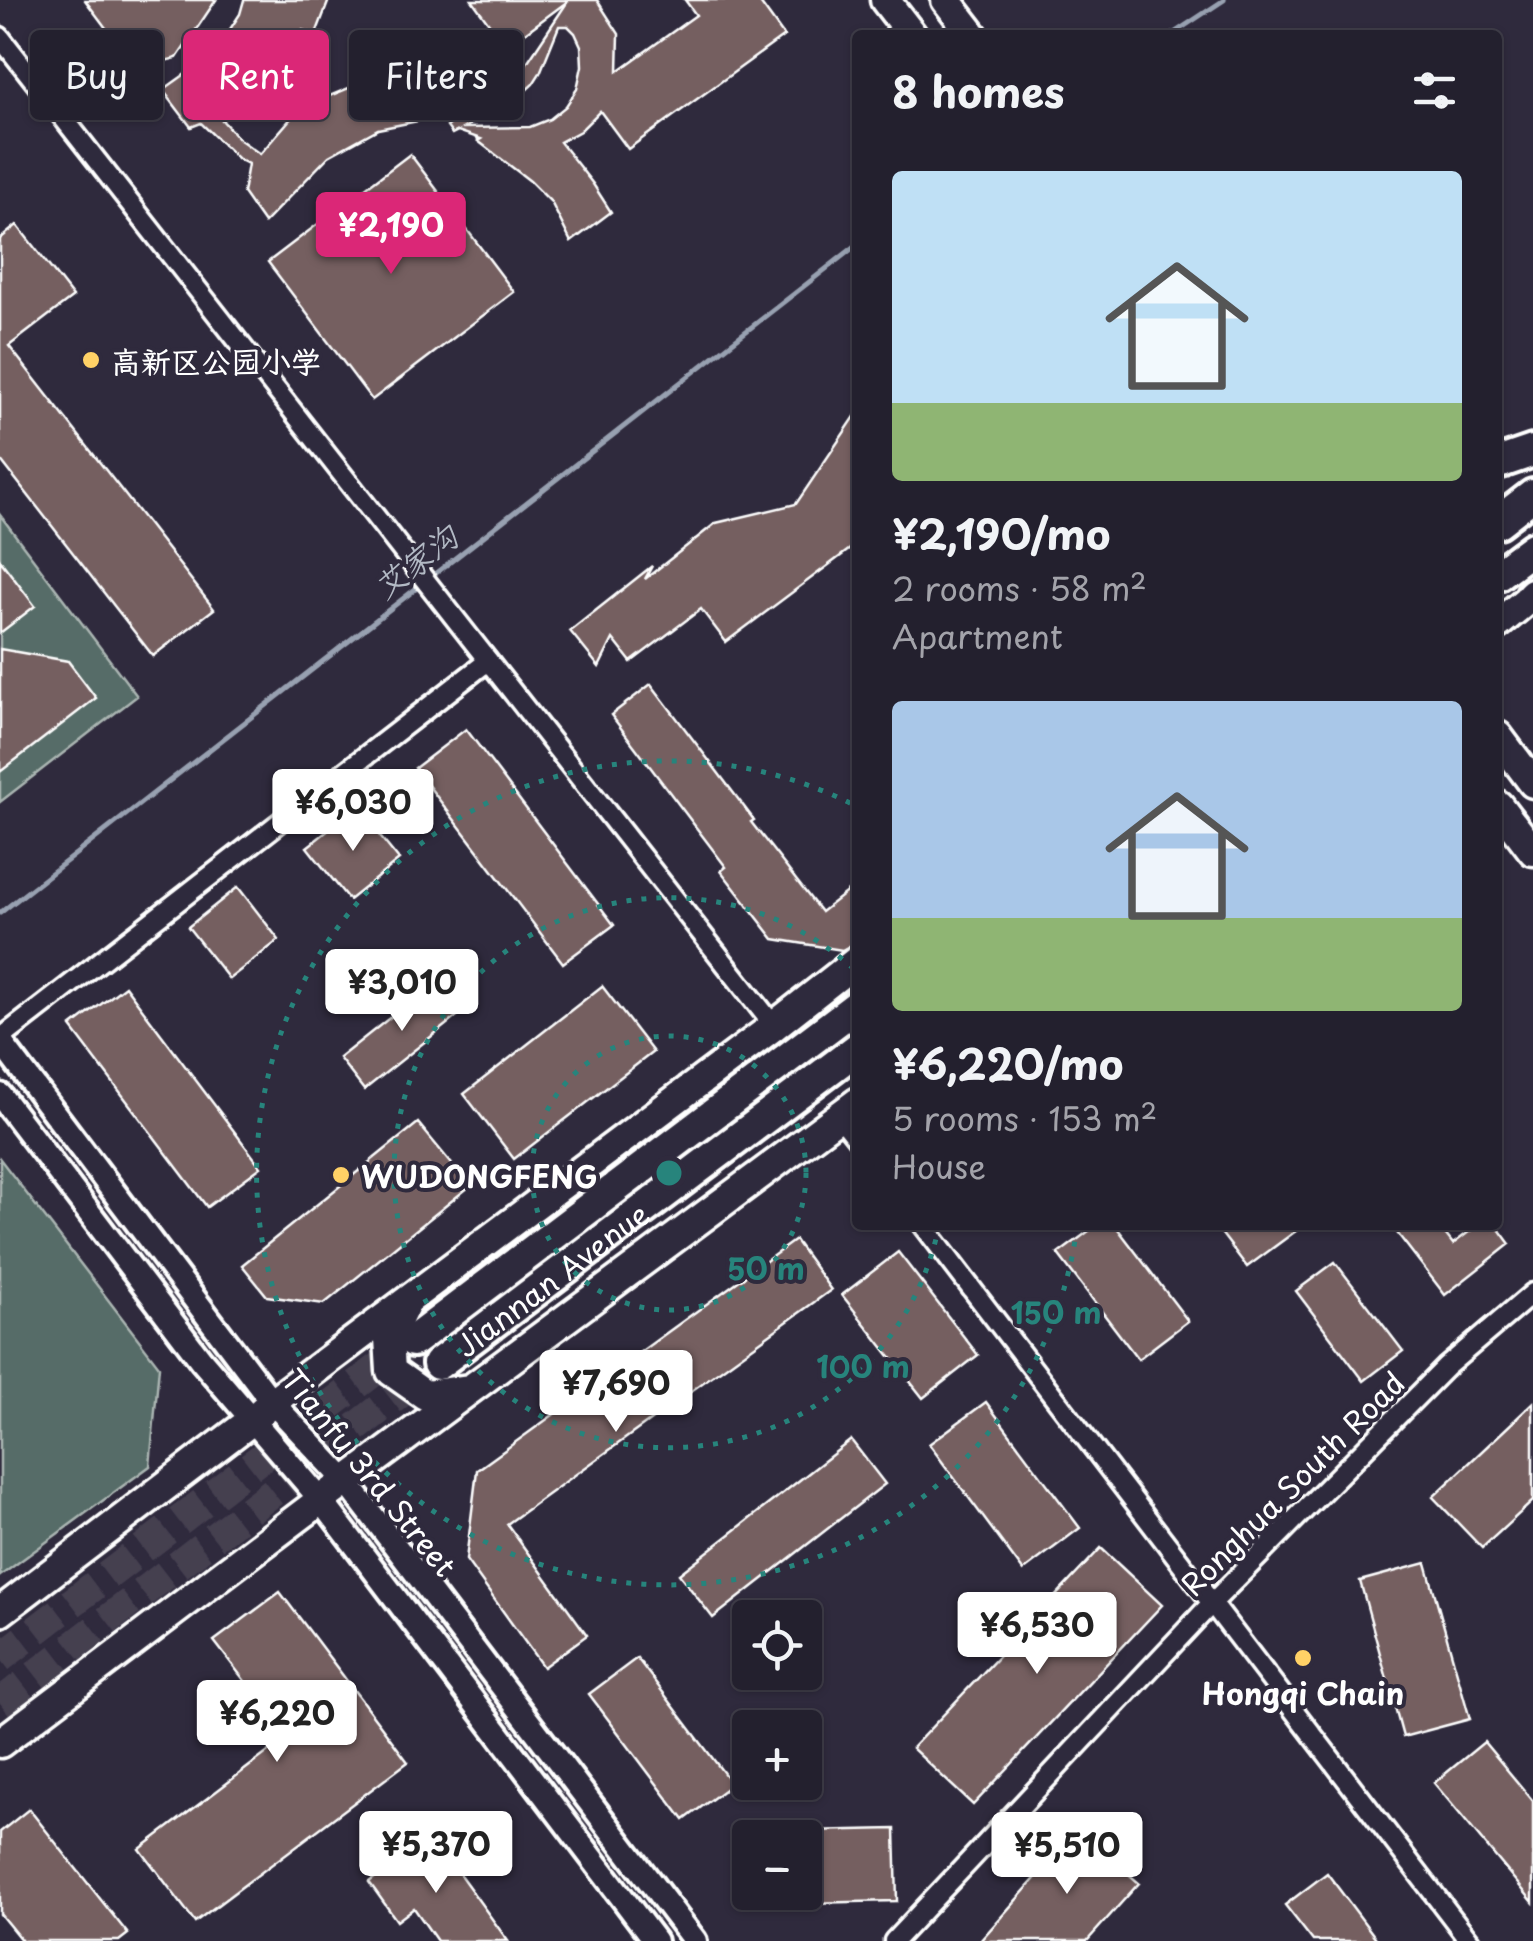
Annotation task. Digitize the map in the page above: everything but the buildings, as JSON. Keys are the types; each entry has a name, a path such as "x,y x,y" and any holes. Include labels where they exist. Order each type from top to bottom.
{"highway":[{"path":"1502,462 1533,451"},
{"path":"1502,519 1533,495"},
{"path":"1502,571 1533,548"},
{"name":"Jiannan Avenue","path":"413,1341 852,1009"},
{"name":"Jiannan Avenue","path":"438,1364 852,1053"}],"main road":[{"path":"885,0 908,30"},
{"path":"946,0 969,30"},
{"path":"1502,461 1533,438"},
{"path":"1502,621 1532,595"},
{"path":"1502,741 1533,783"},
{"path":"1502,810 1533,851"},
{"path":"0,1612 852,965"},
{"path":"0,1744 320,1500 848,1109"},
{"path":"409,1298 388,1338 391,1371 426,1395 472,1388"}],"street":[{"path":"0,37 774,1026"},
{"path":"0,1040 488,661"},
{"name":"Tianfu 3rd Street","path":"0,1040 272,1402 346,1481 695,1941"},
{"name":"Tianfu 3rd Street","path":"0,1095 200,1360 320,1500 655,1941"},
{"path":"927,1230 1470,1941"},
{"name":"Ronghua South Road","path":"894,1941 1212,1603 1446,1367 1533,1292"}],"green space":[{"path":"0,515 137,696 0,802"},
{"path":"0,1159 159,1366 150,1466 0,1576"}],"waterway":[{"name":"艾家沟","path":"1179,30 1224,0"},
{"name":"艾家沟","path":"0,913 852,249"}],"tunnel":[{"path":"0,1658 407,1346"},
{"path":"0,1703 438,1364"}],"place":[{"name":"高新区公园小学","path":"91,360"},
{"name":"WUDONGFENG","path":"341,1175"},
{"name":"Hongqi Chain","path":"1303,1658"}]}
